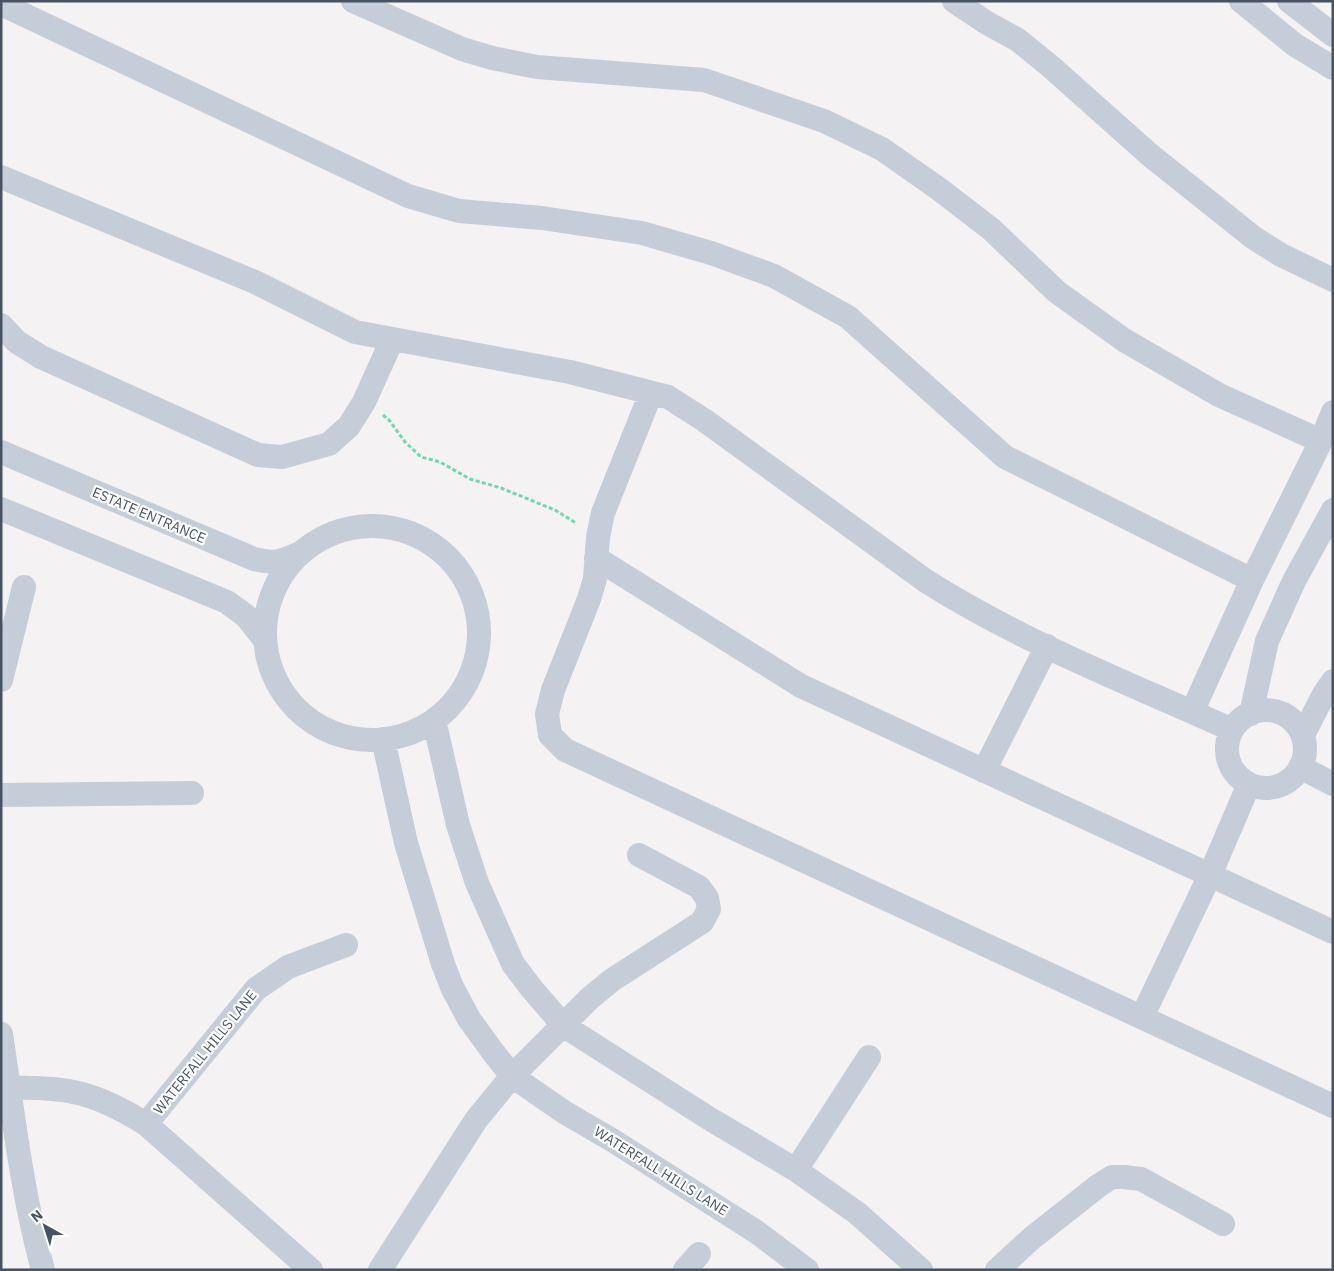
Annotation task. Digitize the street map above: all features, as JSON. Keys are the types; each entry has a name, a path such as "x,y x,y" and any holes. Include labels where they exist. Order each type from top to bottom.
{"street":[{"path":"353,1 462,49 492,58 537,67 704,80 824,121 882,149 939,189 991,229 1057,292 1124,340 1219,395 1321,441"},
{"path":"954,1 987,23 1018,40 1044,60 1150,155 1254,238 1281,255 1333,280"},
{"path":"1241,1 1295,44 1333,68"},
{"path":"1289,1 1333,35"},
{"path":"1,4 408,196 459,211 542,218 642,233 711,253 774,276 848,317 1006,456 1252,580"},
{"path":"1,177 255,282 355,332 570,372 668,397 704,420 926,581 962,604 1048,646 1232,730"},
{"path":"1,324 17,342 41,357 258,455 282,457 329,444 349,426 364,402 392,340"},
{"path":"651,393 603,513 597,548 595,580 553,690 547,714 550,735 566,750 1333,1106"},
{"path":"1192,712 1252,580 1321,441 1333,412"},
{"name":"ESTATE ENTRANCE","path":"1,452 254,559 269,563 280,562 298,554"},
{"path":"1,508 227,602 246,616 264,640"},
{"path":"1251,714 1267,641 1294,581 1330,522"},
{"path":"365,526 396,529 425,540 449,558 467,583 477,612 478,643 471,673 456,699 434,720 410,733 383,739 359,740 334,734 312,723 294,707 279,687 269,664 264,640 274,591 284,570 298,554 335,533 365,526"},
{"path":"597,548 801,686 1333,932"},
{"path":"1,680 24,587"},
{"path":"984,771 1048,646"},
{"path":"1303,735 1324,694 1333,681"},
{"path":"1263,710 1275,711 1286,716 1296,724 1303,735 1305,748 1303,762 1297,773 1287,782 1275,787 1261,788 1249,784 1238,776 1231,766 1227,754 1232,730 1240,720 1263,710"},
{"path":"434,720 458,825 477,883 513,964 564,1026 702,1114 796,1170 857,1213 921,1270"},
{"name":"WATERFALL HILLS LANE","path":"383,739 406,843 452,988 469,1019 512,1076 564,1112 620,1145 758,1233 807,1270"},
{"path":"1300,767 1333,784"},
{"path":"1142,1017 1210,875 1249,784"},
{"path":"1,795 192,792"},
{"path":"380,1270 476,1120 512,1076 590,998 612,980 702,922 708,909 707,898 700,887 639,856"},
{"name":"WATERFALL HILLS LANE","path":"146,1124 256,989 288,967 346,945"},
{"path":"1,1034 36,1246 43,1270"},
{"path":"796,1170 869,1057"},
{"name":"WATERFALL HILLS LANE","path":"9,1088 60,1088 98,1098 120,1108 146,1124 310,1270"},
{"path":"997,1270 1047,1227 1112,1177 1140,1179 1223,1224"}],"path":[{"path":"364,402 389,420 405,442 421,457 440,462 470,479 501,488 555,510 597,548"}]}
